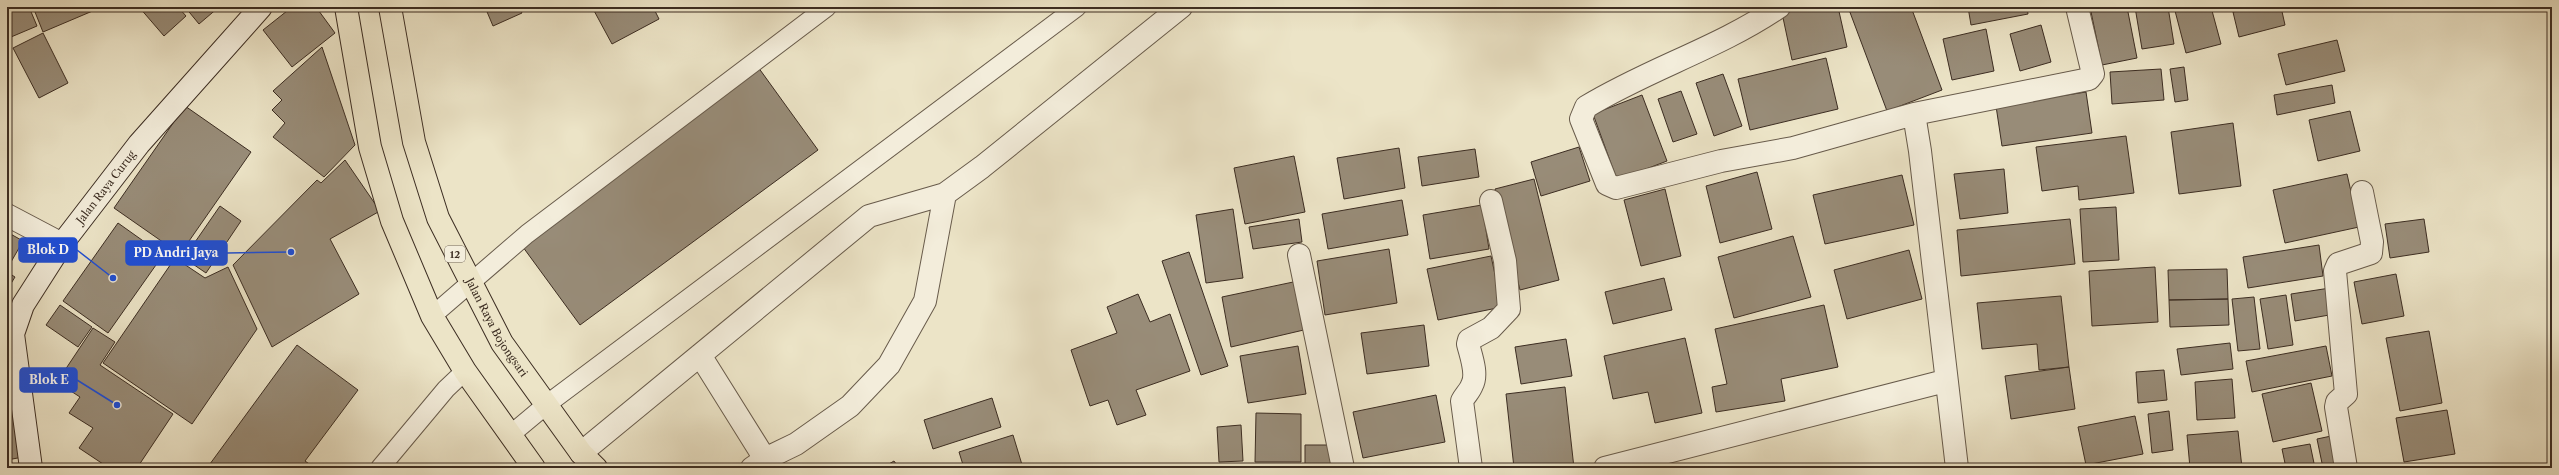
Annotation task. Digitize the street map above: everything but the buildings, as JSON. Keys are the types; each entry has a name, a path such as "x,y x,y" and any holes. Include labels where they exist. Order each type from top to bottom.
{"highway":[{"path":"346,7 370,147 392,221 432,316 465,371 534,468"},
{"name":"Jalan Raya Bojongsari","path":"390,7 414,142 438,218 469,282 502,344 588,461"}],"street":[{"name":"Jalan Raya Curug","path":"31,468 13,334 22,305 62,244 139,144 261,7"},
{"path":"588,461 700,355 869,216 945,194 982,167 1181,7"},
{"path":"1779,7 1755,22 1586,107 1581,120 1607,184 1616,188 1721,161 1793,148 1914,114 2088,79 2093,74 2077,7"},
{"path":"1914,114 1929,219 1946,381 1957,468"},
{"path":"2346,468 2336,406 2337,402 2346,394 2335,271 2338,264 2371,253 2372,242 2362,192"},
{"path":"700,355 758,463 796,444 850,406 890,365 925,301 945,194"},
{"path":"1471,468 1462,401 1466,392 1472,386 1475,373 1468,344 1470,340 1491,328 1509,309 1505,261 1491,201"},
{"path":"7,215 62,244"},
{"path":"1299,255 1343,468"},
{"path":"1605,468 1946,381"}],"lane":[{"path":"432,316 469,282 526,234 827,7"},
{"path":"510,435 546,405 1077,7"},
{"path":"380,468 446,389 465,371"}],"place":[{"name":"PD Andri Jaya","path":"291,252"},
{"name":"Blok D","path":"113,278"},
{"name":"Blok E","path":"117,405"}]}
